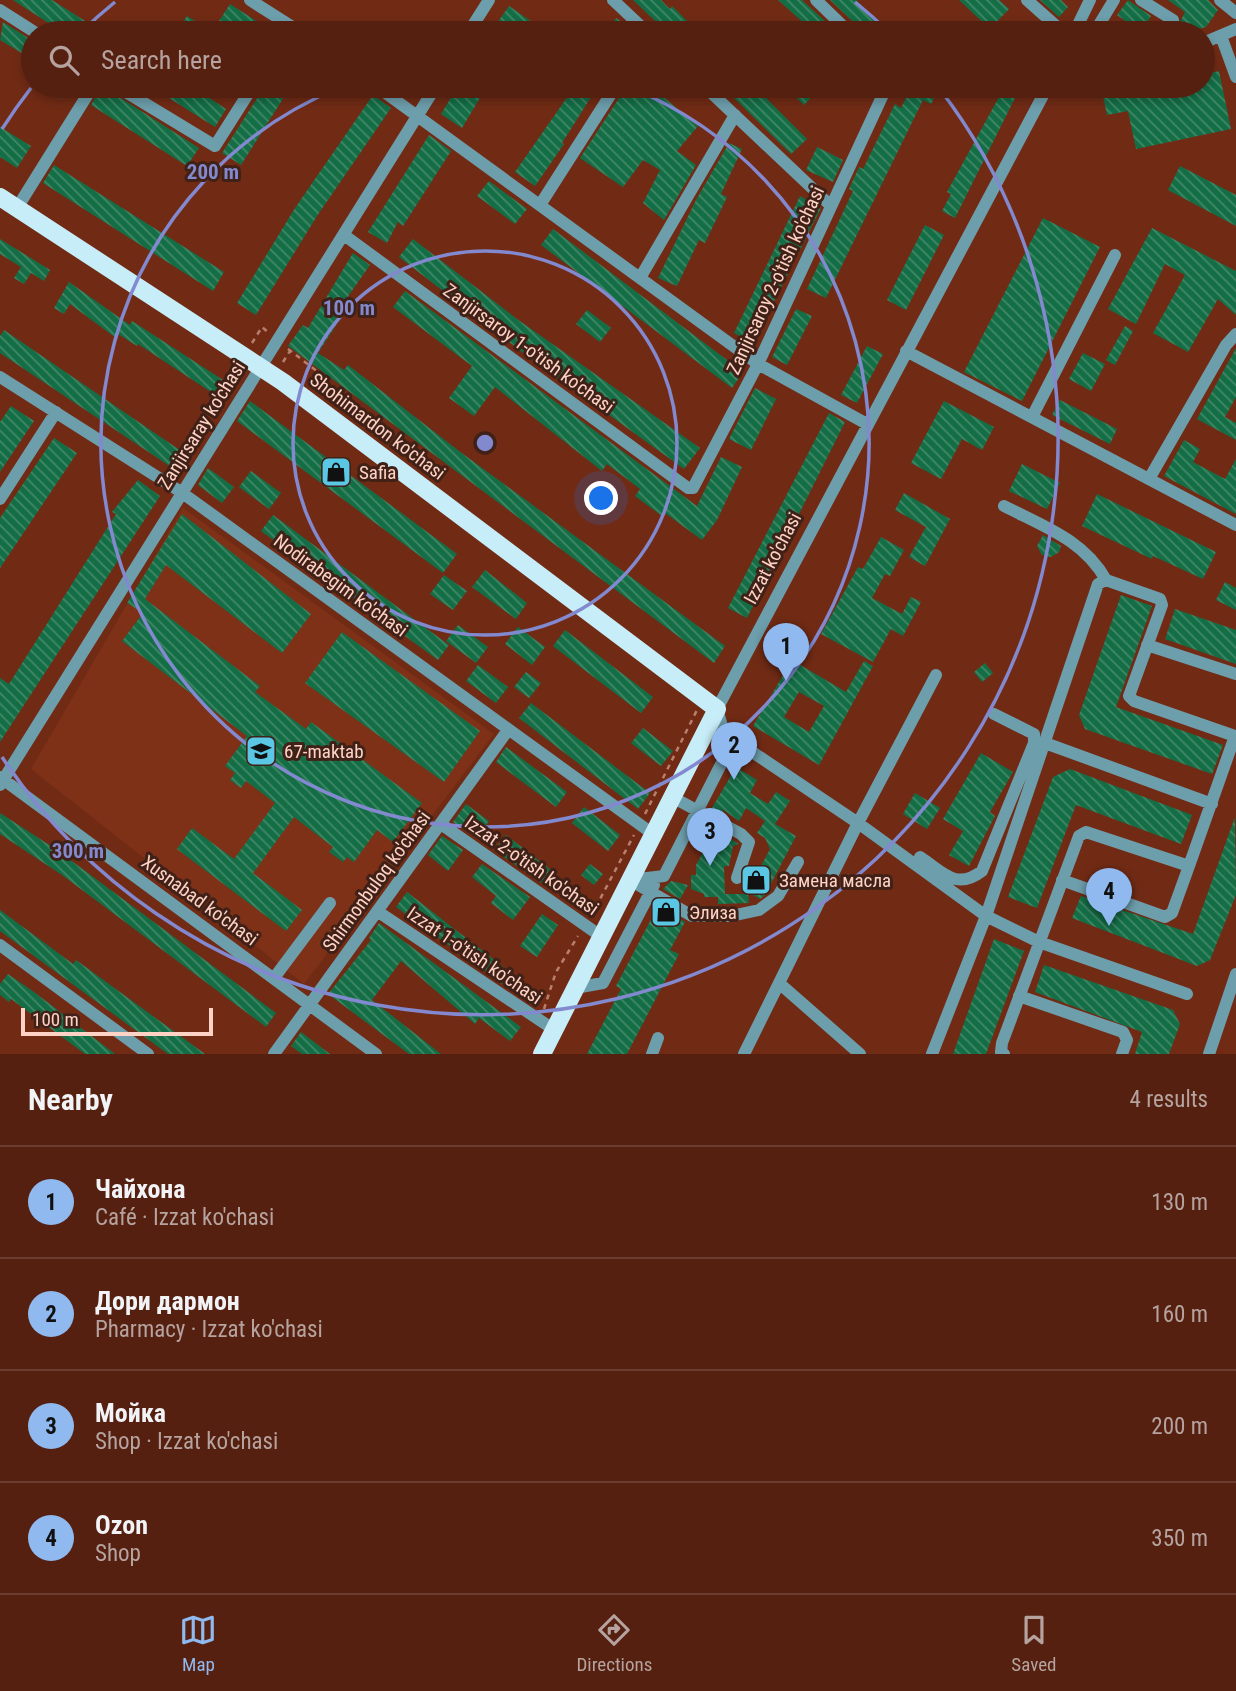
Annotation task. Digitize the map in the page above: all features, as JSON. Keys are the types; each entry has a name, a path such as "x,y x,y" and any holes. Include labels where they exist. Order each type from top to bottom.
{"main road":[{"name":"Shohimardon ko'chasi","path":"0,197 260,365 710,703"},
{"name":"Izzat ko'chasi","path":"542,1054 546,1026 575,988 602,937 630,880 646,830 672,797 710,703"}],"street":[{"path":"250,0 279,21"},
{"path":"476,21 489,0"},
{"path":"613,0 635,21"},
{"path":"816,0 838,21"},
{"path":"1027,0 1051,21"},
{"path":"1080,21 1090,0"},
{"path":"1101,21 1114,0"},
{"path":"1141,0 1173,20"},
{"path":"1220,0 1236,13"},
{"path":"0,10 21,23"},
{"path":"1215,38 1236,29"},
{"path":"1221,36 1236,77"},
{"path":"17,208 86,98"},
{"path":"136,98 215,146 245,98"},
{"path":"393,98 758,364 867,424"},
{"name":"Zanjirsaray ko'chasi","path":"1,781 429,98"},
{"path":"540,205 608,98"},
{"path":"717,98 831,206"},
{"name":"Zanjirsaroy 2-o'tish ko'chasi","path":"692,488 758,364 881,98"},
{"name":"Izzat ko'chasi","path":"710,703 867,424 1042,98"},
{"path":"640,278 735,115"},
{"name":"Zanjirsaroy 1-o'tish ko'chasi","path":"344,235 688,488 692,488"},
{"path":"1032,417 1115,255"},
{"path":"1149,479 1226,345 1236,334"},
{"path":"906,351 1236,525"},
{"name":"Nodirabegim ko'chasi","path":"0,376 181,492 646,830"},
{"path":"0,499 56,412"},
{"path":"1004,506 1073,541 1096,562 1106,580 1160,599 1162,605 1129,696 1134,701 1236,735 1172,913 1165,917 1062,880"},
{"path":"932,1054 986,916 1098,584 1106,580"},
{"path":"1147,645 1236,674"},
{"path":"744,1054 859,821 936,675"},
{"path":"710,703 724,733 956,881 969,881 982,871 1034,743 1034,734 994,714"},
{"name":"Shirmonbuloq ko'chasi","path":"274,1054 508,730"},
{"path":"630,880 664,876 699,813 734,739"},
{"path":"1045,743 1212,804"},
{"name":"Xusnabad ko'chasi","path":"1,781 376,1054"},
{"path":"672,797 741,834 749,842 737,878"},
{"path":"859,821 986,916 1039,942 1187,994"},
{"name":"Izzat 2-o'tish ko'chasi","path":"441,824 602,937"},
{"path":"1004,1054 1001,1052 1002,1043 1079,836 1086,832 1189,866"},
{"path":"630,880 692,916 731,916 759,910 778,896 799,862"},
{"path":"575,988 603,984 659,877"},
{"path":"274,978 330,903"},
{"name":"Izzat 1-o'tish ko'chasi","path":"377,911 546,1026"},
{"path":"0,946 148,1054"},
{"path":"1209,1054 1236,974"},
{"path":"779,983 860,1054"},
{"path":"1019,996 1123,1032 1127,1040 1122,1054"},
{"path":"652,1054 658,1038"}],"path":[{"path":"251,344 262,327 269,333"},
{"path":"282,345 322,375"},
{"path":"281,365 290,351"},
{"path":"228,383 239,364"},
{"path":"546,1026 556,972 646,830 710,703"}],"shaded area":[{"name":"67-maktab","path":"183,508 494,734 304,984 31,769"}],"building":[{"path":"13,0 52,0 85,21 45,21"},
{"path":"633,0 661,0 670,9 672,6 687,21 655,21"},
{"path":"778,0 802,0 825,21 802,21"},
{"path":"830,0 856,0 878,21 852,21"},
{"path":"959,0 999,0 1009,9 998,21 981,21"},
{"path":"1040,0 1061,0 1068,7 1059,17"},
{"path":"1128,0 1151,16 1148,21 1125,21 1117,15"},
{"path":"1168,0 1208,0 1218,10 1210,21 1180,21 1185,12"},
{"path":"230,4 256,21 219,21"},
{"path":"509,6 531,21 498,21"},
{"path":"3,22 21,33 21,53 0,40"},
{"path":"1219,71 1231,129 1136,149 1128,111 1107,115 1103,98 1215,98 1215,72"},
{"path":"95,98 121,98 199,148 187,166 91,105"},
{"path":"169,98 209,98 226,109 215,127"},
{"path":"257,98 283,98 241,165 222,153"},
{"path":"371,98 377,98 391,108 317,216 256,315 237,303 295,208"},
{"path":"451,98 480,98 462,128 441,114"},
{"path":"567,98 590,98 562,143 564,144 535,186 515,172"},
{"path":"619,98 665,98 698,126 677,151 696,165 664,220 643,203 660,170 643,160 623,187 580,158"},
{"path":"734,98 766,98 807,139 791,154"},
{"path":"797,98 811,98 804,105"},
{"path":"906,98 934,98 931,104 923,100 826,298 807,289 853,191 849,189 859,167 863,169 895,104 901,108"},
{"path":"998,98 1015,98 955,218 942,211 951,194 947,192"},
{"path":"0,127 31,146 17,168 0,157"},
{"path":"429,135 451,151 403,226 398,222 387,243 368,232"},
{"path":"729,143 742,149 721,194 727,197 705,243 699,240 677,286 658,278 696,200"},
{"path":"817,147 843,160 833,182 806,170"},
{"path":"54,165 224,272 213,291 43,183"},
{"path":"1180,166 1236,195 1236,226 1168,190"},
{"path":"489,181 527,209 515,224 477,196"},
{"path":"800,196 821,208 753,343 734,333"},
{"path":"1043,218 1100,247 1022,401 964,372"},
{"path":"925,225 944,235 906,310 887,300"},
{"path":"1152,228 1236,271 1236,315 1218,299 1188,352 1153,333 1185,275 1165,264 1136,324 1108,309"},
{"path":"553,229 743,372 732,388 541,245"},
{"path":"0,239 50,270 44,281 31,273 24,284 14,278 21,267 0,254"},
{"path":"413,239 517,319 700,448 684,469 526,355 399,257"},
{"path":"353,253 370,265 335,315 340,319 318,353 344,370 348,365 459,451 725,646 714,663 288,346 303,325 308,328"},
{"path":"69,282 130,325 132,321 223,380 214,394 138,344 137,346 118,334 116,338 70,304 64,314 54,308"},
{"path":"405,291 697,506 721,457 742,467 717,520 702,540 665,513 662,516 635,496 640,489 607,464 602,471 495,387 474,416 449,398 472,366 393,307"},
{"path":"796,309 812,316 787,365 772,357"},
{"path":"587,310 611,328 600,342 576,324"},
{"path":"1125,326 1133,331 1115,365 1106,360"},
{"path":"4,330 184,453 174,469 0,353 0,336"},
{"path":"867,346 883,354 857,403 841,395"},
{"path":"1236,348 1236,397 1225,417 1236,423 1236,440 1197,419"},
{"path":"1083,353 1105,364 1091,391 1069,379"},
{"path":"755,388 776,399 751,450 729,439"},
{"path":"1060,400 1117,429 1110,444 1052,415"},
{"path":"250,401 457,554 443,573 237,421"},
{"path":"944,401 994,427 982,450 962,439 941,479 911,463"},
{"path":"11,406 34,421 0,472 0,422"},
{"path":"829,413 845,422 747,618 728,608"},
{"path":"54,438 77,453 0,568 0,518"},
{"path":"1184,440 1200,449 1193,462 1225,479 1236,459 1236,514 1164,476"},
{"path":"1022,464 1060,483 1047,509 1009,491"},
{"path":"208,468 234,487 222,503 198,485"},
{"path":"251,471 281,493 269,509 239,487"},
{"path":"138,480 160,496 0,742 0,678 9,684 116,514 112,512"},
{"path":"904,493 950,519 925,566 909,557 926,527 895,510"},
{"path":"1097,494 1216,552 1203,579 1153,556 1152,559 1082,526"},
{"path":"182,514 311,614 282,653 166,565 145,599 260,686 255,692 306,729 311,722 422,803 393,842 377,830 354,862 347,857 343,862 329,852 333,847 294,817 253,873 302,910 286,931 177,849 192,828 234,859 275,803 246,781 241,788 230,780 235,773 225,766 247,736 122,641 143,613 127,603"},
{"path":"273,515 449,645 438,660 261,531"},
{"path":"1043,535 1061,546 1059,552 1051,557 1042,555 1037,546"},
{"path":"881,537 904,550 890,576 885,574 872,598 902,614 911,597 921,602 903,636 891,629 873,662 821,634 858,567 863,569"},
{"path":"485,570 527,603 516,619 472,587"},
{"path":"444,575 467,591 453,610 430,594"},
{"path":"1225,582 1236,588 1236,610 1216,600"},
{"path":"1121,595 1152,606 1116,707 1223,745 1212,774 1085,729 1079,715"},
{"path":"1175,609 1236,630 1236,664 1165,639"},
{"path":"458,625 488,647 476,663 446,641"},
{"path":"518,627 545,647 532,665 505,644"},
{"path":"565,630 653,697 641,713 553,646"},
{"path":"342,632 480,731 444,782 305,683"},
{"path":"792,660 846,692 864,661 873,666 819,765 753,726","holes":["799,692 824,706 809,732 784,717"]},
{"path":"985,663 993,673 982,682 974,672"},
{"path":"478,665 508,687 496,703 466,681"},
{"path":"526,672 541,683 529,698 514,687"},
{"path":"531,703 650,793 638,809 519,718"},
{"path":"643,728 673,751 661,766 631,743"},
{"path":"506,747 567,792 556,807 496,762"},
{"path":"981,753 1013,772 990,812 995,816 969,866 949,855 963,831 943,819"},
{"path":"736,767 757,780 750,793 768,804 776,792 790,801 775,824 796,836 765,895 760,899 747,892 770,849 765,838 757,833 765,821 746,808 739,821 722,809 725,816 712,808"},
{"path":"1070,769 1192,815 1181,844 1076,805 1037,908 1008,897 1053,777"},
{"path":"915,793 940,808 927,829 903,814"},
{"path":"466,804 489,821 478,836 453,822"},
{"path":"584,807 620,835 608,851 572,823"},
{"path":"0,813 57,850 276,1013 266,1027 62,875 0,834"},
{"path":"1235,817 1236,895 1210,960 1197,966 1072,918 1081,896 1193,934"},
{"path":"715,830 739,844 733,846 729,866 724,866 725,894 748,894 749,903 718,904 718,897 704,897 704,894 691,889 691,875 696,875 696,865"},
{"path":"506,835 551,870 541,883 494,850"},
{"path":"442,836 463,850 448,871 428,855"},
{"path":"482,864 530,897 513,920 491,903 496,896 472,877"},
{"path":"590,864 603,874 594,885 581,875"},
{"path":"671,881 688,885 680,899 663,889"},
{"path":"407,892 520,980 512,991 396,907"},
{"path":"658,906 685,922 670,950 679,954 627,1054 587,1054 621,989 616,986"},
{"path":"0,910 73,964 76,960 205,1054 168,1054 0,931"},
{"path":"542,914 558,925 537,957 520,946"},
{"path":"379,923 521,1027 510,1041 479,1018 475,1024 401,961 372,1000 441,1054 409,1054 328,994 371,940 369,938"},
{"path":"994,939 1024,951 986,1054 953,1054"},
{"path":"1044,965 1173,1010 1180,1024 1169,1054 1135,1054 1142,1032 1035,992"},
{"path":"8,974 115,1054 85,1054 11,999 9,1002 0,995 0,984"},
{"path":"301,1032 330,1054 302,1054 291,1046"}],"place":[{"name":"Safia","path":"336,472"},
{"name":"Чайхона","path":"786,681"},
{"name":"67-maktab","path":"261,751"},
{"name":"Дори дармон","path":"734,780"},
{"name":"Мойка","path":"710,866"},
{"name":"Замена масла","path":"756,880"},
{"name":"Элиза","path":"666,912"},
{"name":"Ozon","path":"1109,926"}]}
